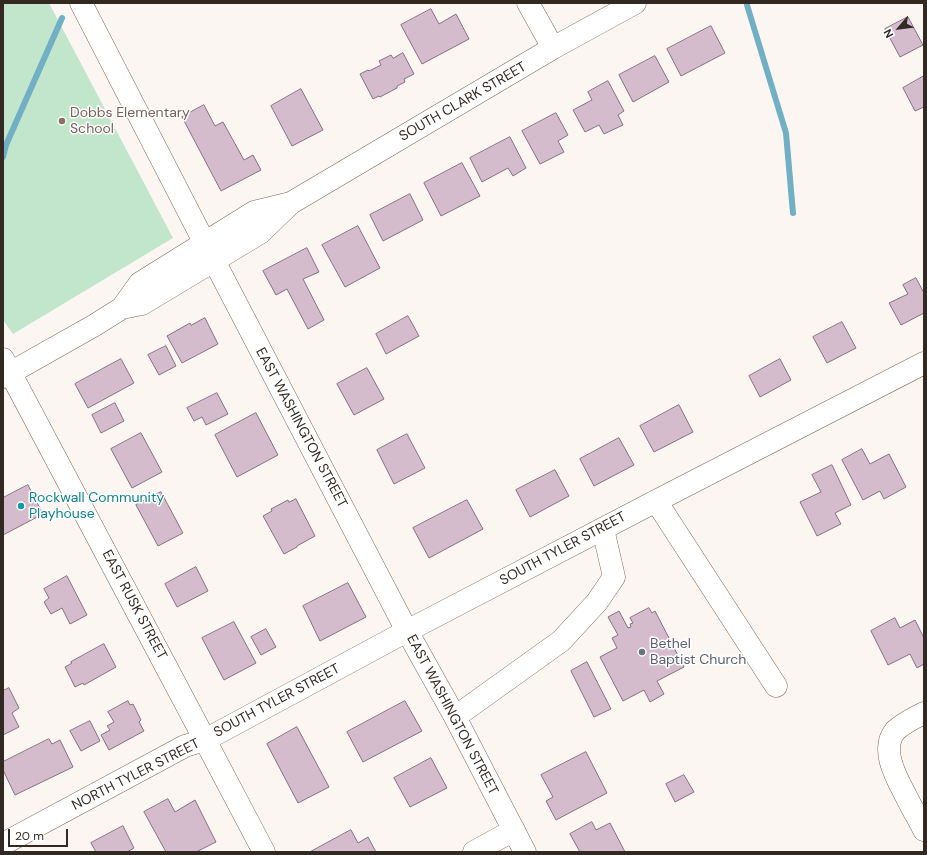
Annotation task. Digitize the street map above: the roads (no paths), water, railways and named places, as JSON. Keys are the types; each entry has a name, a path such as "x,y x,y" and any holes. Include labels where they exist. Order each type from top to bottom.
{"street":[{"name":"EAST WASHINGTON STREET","path":"81,3 407,631 455,717 525,852"},
{"path":"528,3 553,48"},
{"name":"SOUTH CLARK STREET","path":"5,370 95,325 122,308 140,283 209,252 260,233 291,203 553,48 635,3"},
{"name":"SOUTH TYLER STREET","path":"205,740 407,631 603,528 924,364"},
{"name":"EAST RUSK STREET","path":"5,370 264,852"},
{"path":"656,501 776,686"},
{"path":"455,717 561,641 597,602 614,577 603,528"},
{"path":"924,713 904,724 895,732 890,743 890,758 894,774 924,830"},
{"name":"NORTH TYLER STREET","path":"3,844 185,746 205,740"},
{"path":"474,852 514,830"}],"waterway":[{"path":"747,5 786,133 793,213"},
{"path":"3,157 6,145 62,18"}],"place":[{"name":"Dobbs Elementary School","path":"62,121"},
{"name":"Rockwall Community Playhouse","path":"21,506"},
{"name":"Bethel Baptist Church","path":"642,652"}]}
